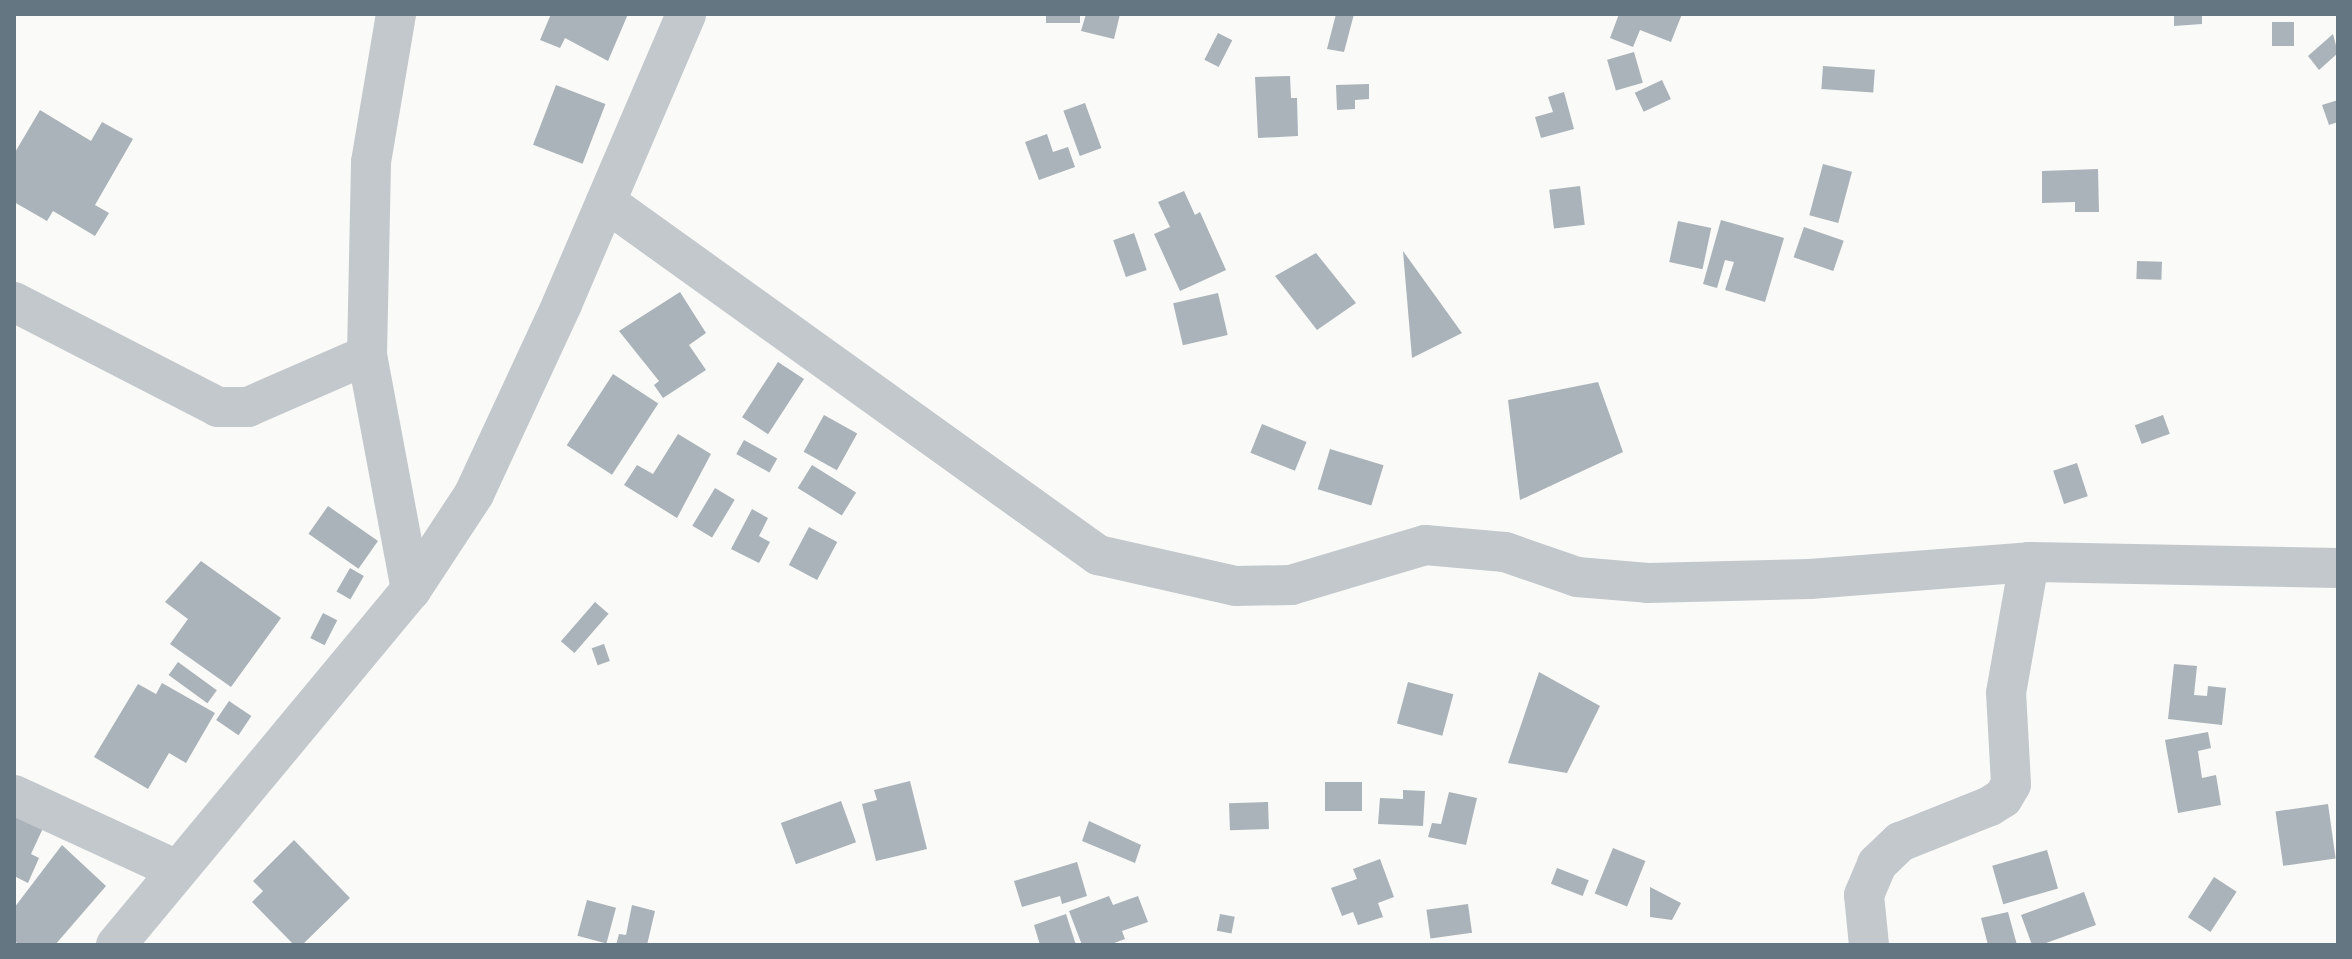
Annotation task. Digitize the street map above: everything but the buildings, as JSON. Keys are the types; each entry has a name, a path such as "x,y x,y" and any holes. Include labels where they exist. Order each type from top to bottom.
{"street":[{"path":"396,14 371,162 367,355 411,590"},
{"path":"116,945 411,590 474,494 606,202 686,14"},
{"path":"606,202 1098,555 1236,586 1291,585 1425,545 1505,552 1577,577 1648,583 1810,579 2029,562 2338,568"},
{"path":"14,302 218,407 248,407 367,355"},
{"path":"1869,945 1864,895 1877,864 1900,842 2003,798 2011,784 2006,693 2029,562"},
{"path":"14,795 177,870"}]}
